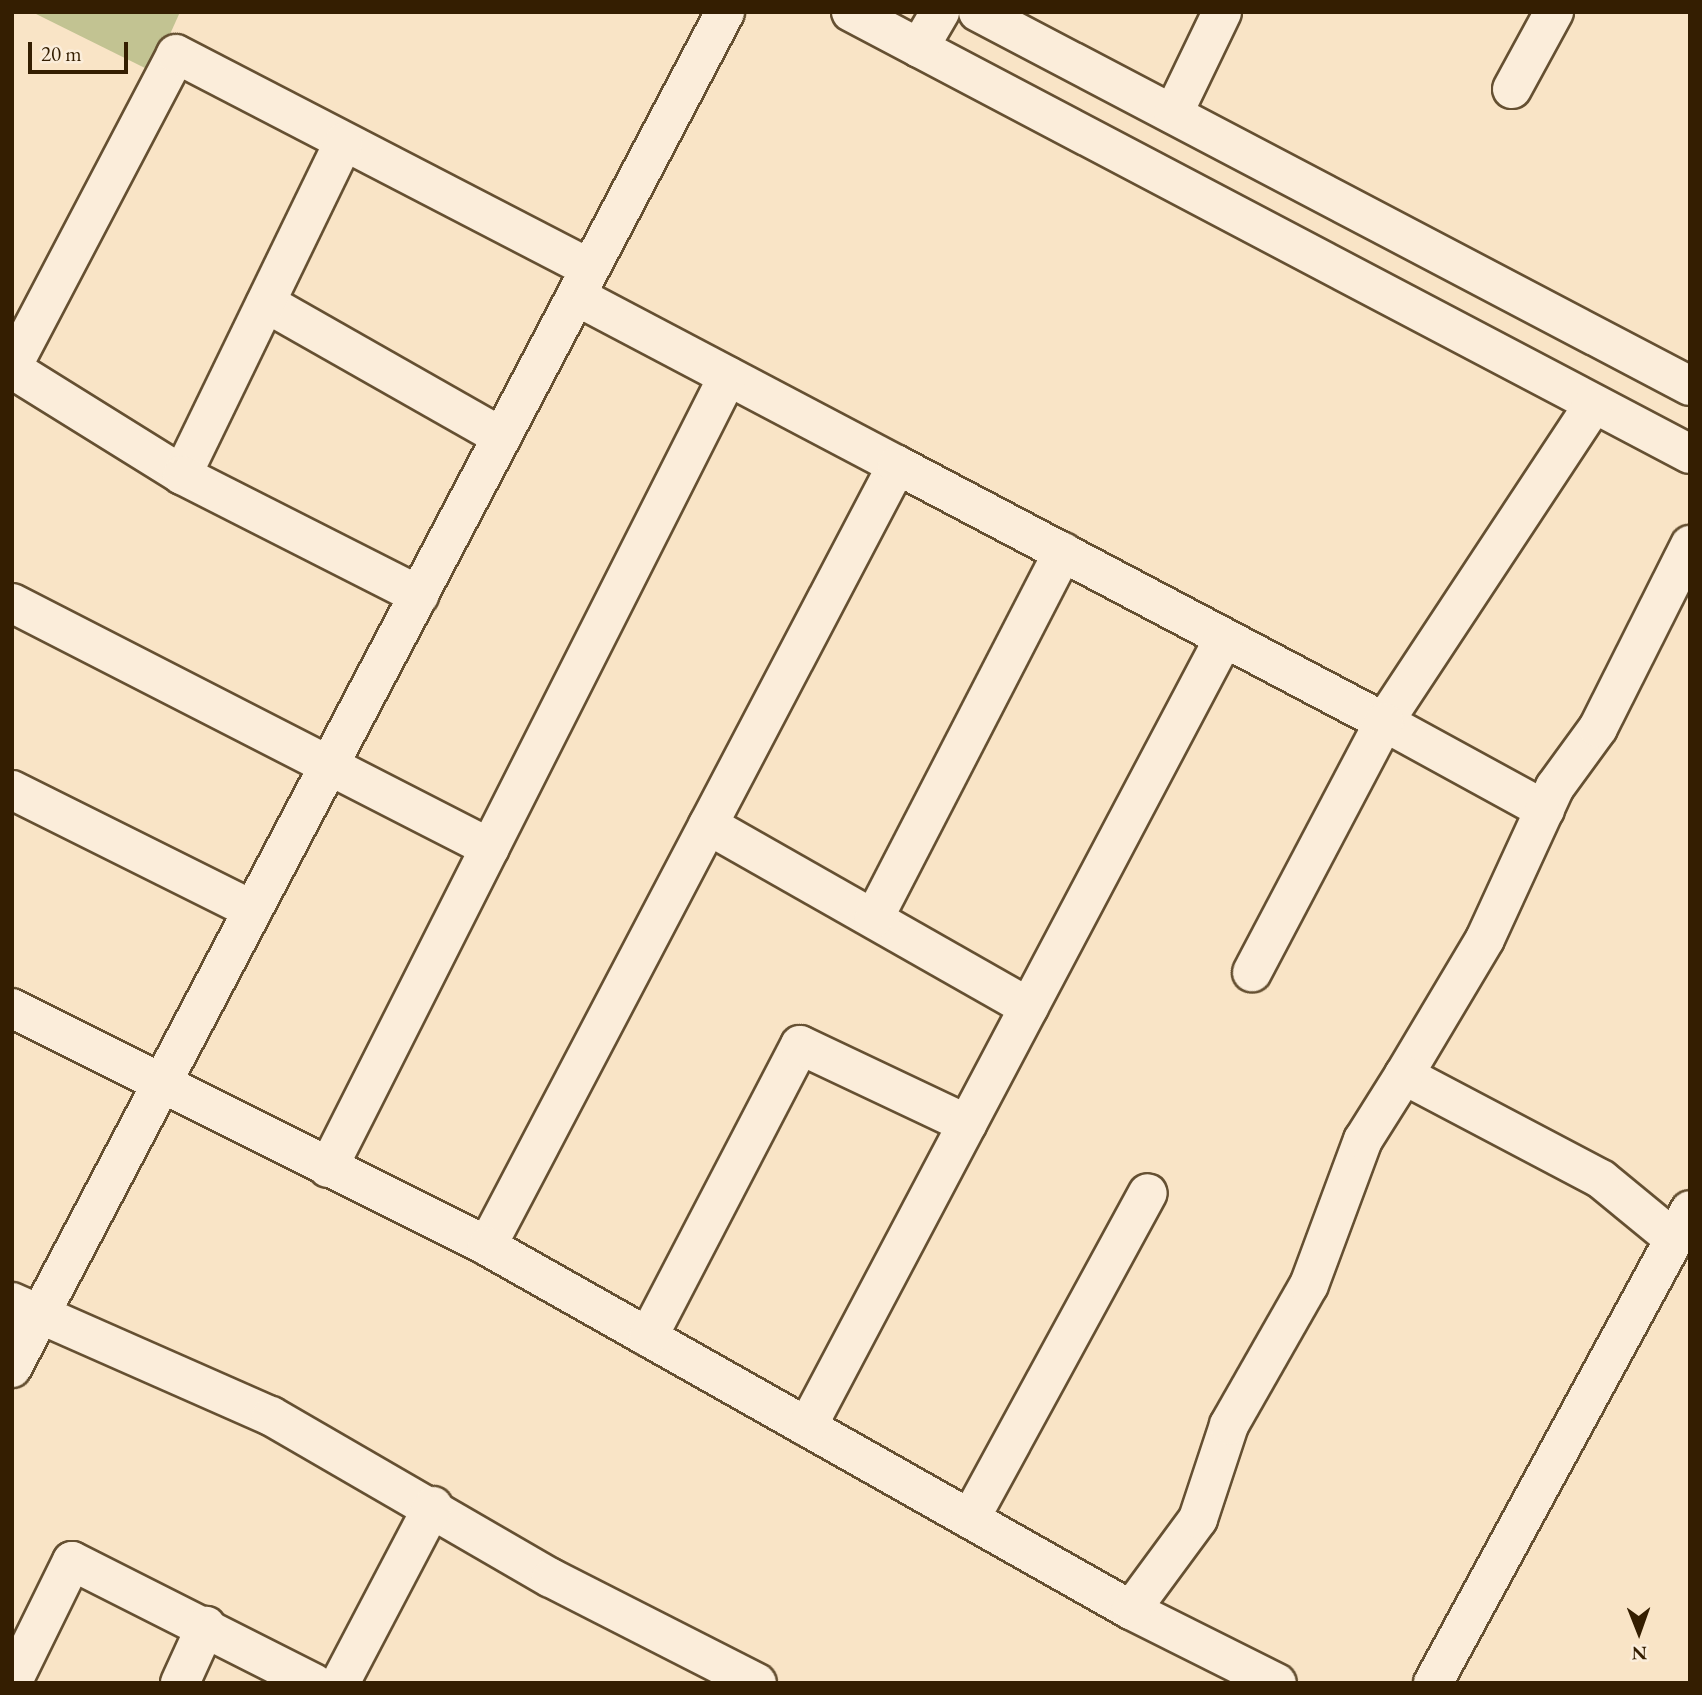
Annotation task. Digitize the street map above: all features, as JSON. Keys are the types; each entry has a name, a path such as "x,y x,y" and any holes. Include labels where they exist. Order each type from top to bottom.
{"street":[{"path":"12,1368 26,1309 161,1086 725,12"},
{"path":"851,12 1690,454"},
{"path":"919,48 940,12"},
{"path":"978,12 1690,386"},
{"path":"1173,114 1222,12"},
{"path":"1511,89 1553,12"},
{"path":"419,595 182,475 12,368 176,54 344,142 583,283 728,376 1384,722 1545,810"},
{"path":"182,475 344,142"},
{"path":"266,303 502,436"},
{"path":"328,1168 728,376"},
{"path":"1252,972 1384,722 1594,404"},
{"path":"487,1246 897,465"},
{"path":"1131,1610 1198,1519 1229,1425 1309,1285 1363,1140 1485,939 1545,810 1598,728 1690,545"},
{"path":"874,918 1063,552"},
{"path":"12,603 328,768 490,848"},
{"path":"807,1427 1224,638"},
{"path":"12,790 253,910"},
{"path":"708,825 1029,1007"},
{"path":"12,1008 161,1086 487,1246 1131,1610 1277,1683"},
{"path":"648,1337 800,1045 967,1124"},
{"path":"1404,1074 1682,1225 1433,1683"},
{"path":"970,1519 1149,1193"},
{"path":"26,1309 271,1416 433,1506 551,1578 757,1683"},
{"path":"340,1683 433,1506"},
{"path":"12,1683 72,1560 314,1683"},
{"path":"180,1683 206,1626"}],"green space":[{"path":"32,12 180,12 153,72"}]}
